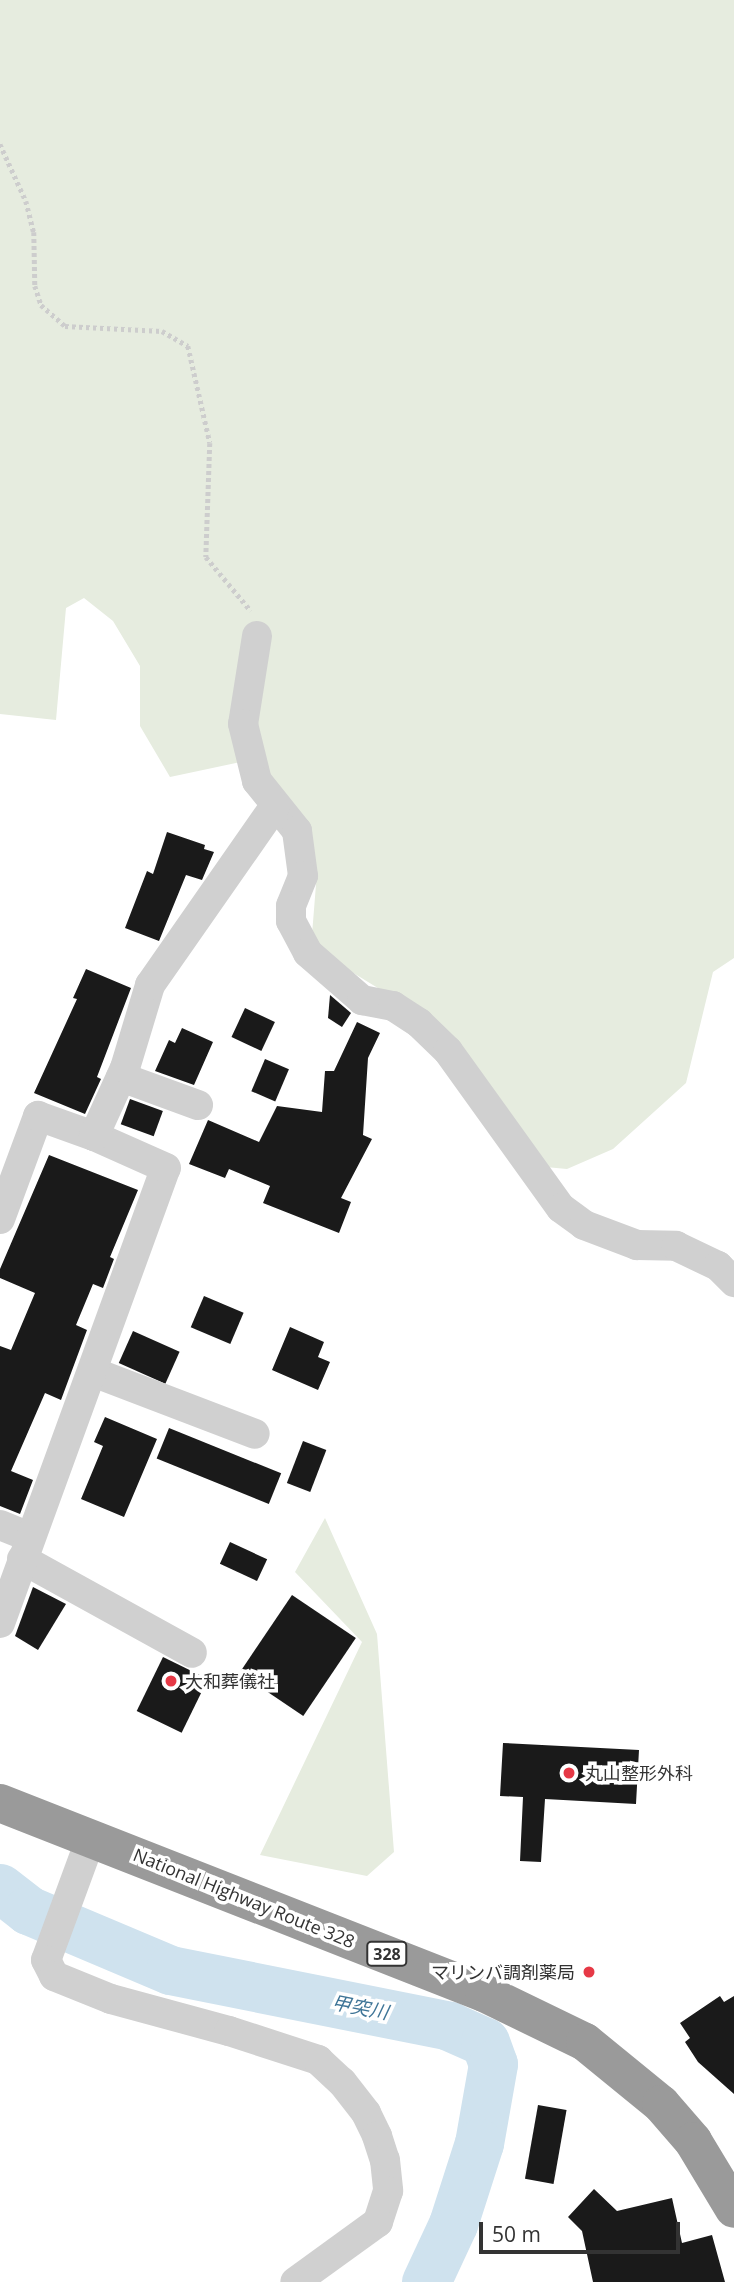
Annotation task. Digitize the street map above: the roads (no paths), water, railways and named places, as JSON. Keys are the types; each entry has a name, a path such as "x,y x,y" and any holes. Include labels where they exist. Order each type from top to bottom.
{"highway":[{"name":"National Highway Route 328","path":"0,1803 88,1848 484,1993 585,2042 661,2104 729,2189"}],"street":[{"path":"257,636 243,724 257,781 297,831 303,876 291,906 290,921 308,953 362,1000 393,1006 419,1023 448,1051 561,1208 584,1224 637,1245 676,1246 718,1266 734,1282"},
{"path":"94,1136 121,1077 150,985 275,806"},
{"path":"121,1077 198,1105"},
{"path":"0,1219 38,1116 94,1136 166,1168 0,1623"},
{"path":"93,1372 255,1434"},
{"path":"0,1525 26,1548 192,1653"},
{"path":"88,1848 46,1960 54,1976 111,1999 293,2050 318,2060 342,2081 366,2113 377,2136 388,2191 386,2207 378,2222 295,2282"}],"waterway":[{"name":"甲突川","path":"0,1888 28,1910 170,1970 449,2026 485,2042 493,2064 479,2143 453,2224 426,2282"}],"place":[{"name":"大和葬儀社","path":"171,1681"},
{"name":"丸山整形外科","path":"569,1773"},
{"name":"マリンバ調剤薬局","path":"589,1972"}]}
